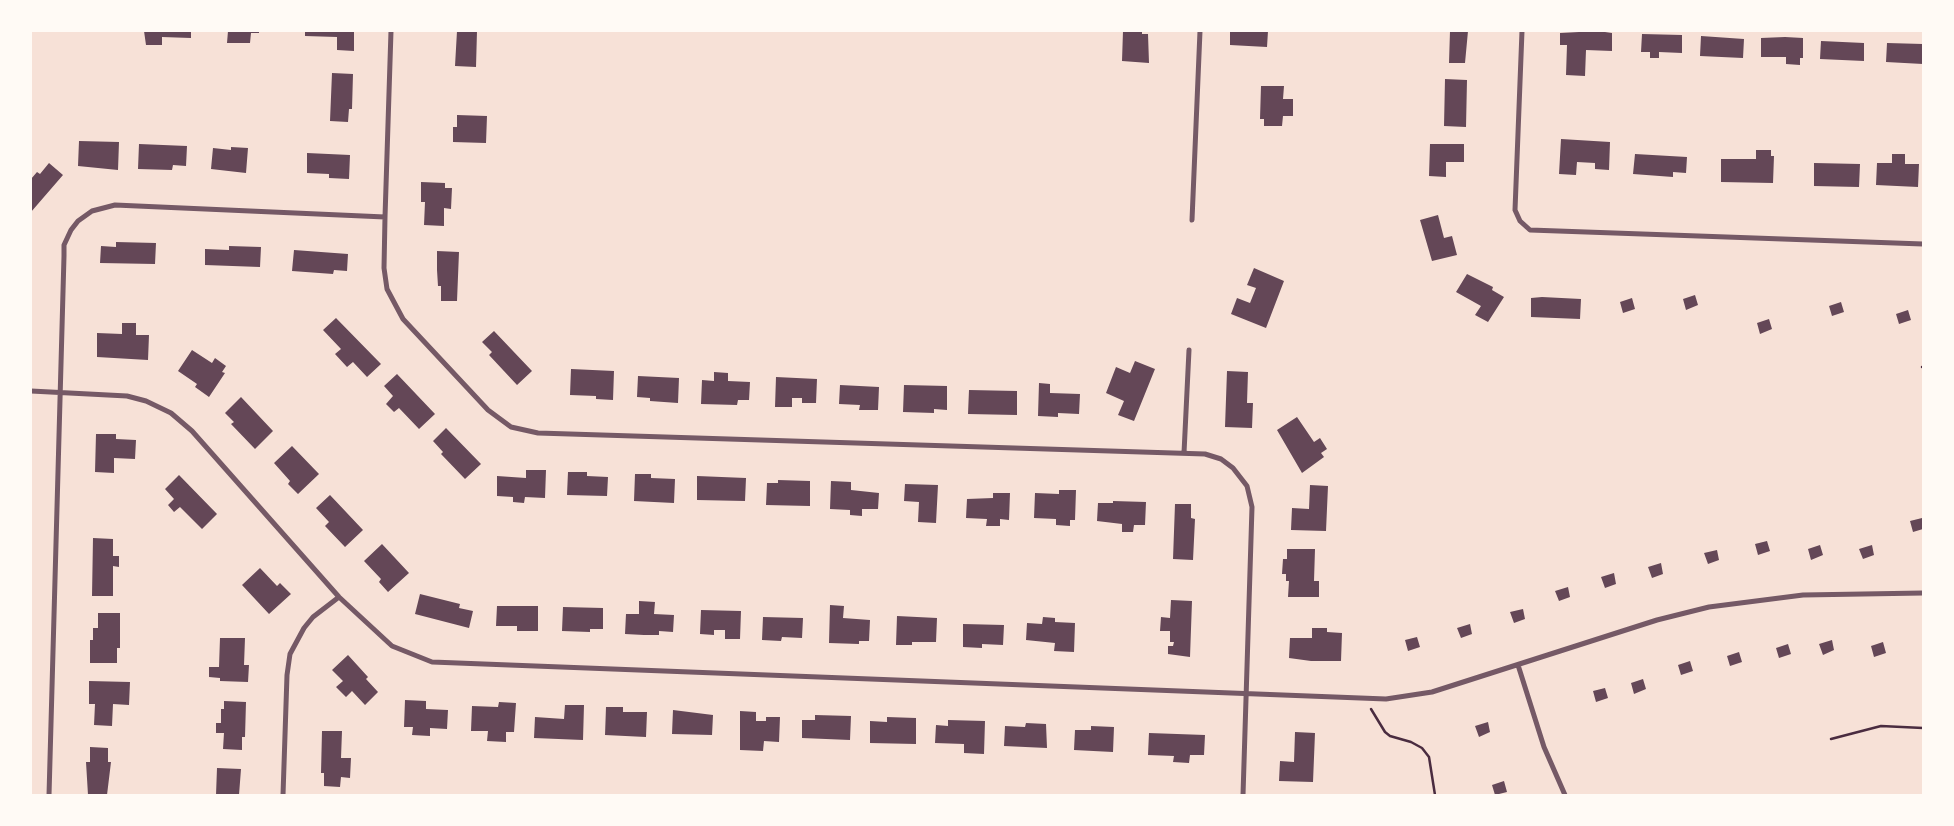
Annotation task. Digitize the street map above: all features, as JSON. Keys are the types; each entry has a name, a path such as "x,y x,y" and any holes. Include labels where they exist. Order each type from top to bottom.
{"street":[{"path":"391,31 385,217 385,282 403,319 492,414 511,427 527,432 1205,454 1226,462 1241,475 1247,486 1252,507 1243,795"},
{"path":"1192,220 1200,31"},
{"path":"1522,31 1515,210 1517,217 1525,226 1540,232 1923,244"},
{"path":"49,795 64,245 68,234 83,217 104,206 385,217"},
{"path":"1184,454 1189,350"},
{"path":"31,392 127,396 146,401 171,413 192,431 339,597 392,646 432,662 1246,694 1397,698 1421,695 1657,620 1718,606 1803,595 1923,593"},
{"path":"283,795 287,675 290,654 304,628 313,617 339,597"},
{"path":"1518,664 1548,760 1565,795"}],"path":[{"path":"1370,698 1371,712 1385,732 1390,736 1411,742 1422,748 1429,757 1436,795"},
{"path":"1831,739 1881,726 1923,728"}],"building":[{"path":"144,31 191,31 191,38 162,37 162,45 146,45"},
{"path":"228,31 259,31 259,33 251,33 250,43 227,43"},
{"path":"305,31 354,31 354,51 337,50 337,37 305,36"},
{"path":"457,31 477,31 476,67 455,66"},
{"path":"1123,31 1142,31 1142,34 1148,34 1149,63 1122,61"},
{"path":"1230,31 1268,31 1267,47 1230,45"},
{"path":"1450,31 1468,31 1465,63 1449,63"},
{"path":"1598,31 1612,33 1612,51 1586,50 1585,76 1566,75 1567,45 1560,45 1560,33"},
{"path":"1642,34 1682,35 1682,53 1659,52 1659,58 1650,58 1650,52 1641,52"},
{"path":"1701,36 1744,39 1743,58 1700,56"},
{"path":"1761,38 1803,38 1803,58 1800,58 1800,65 1786,64 1786,57 1761,57"},
{"path":"1821,41 1864,43 1864,61 1820,59"},
{"path":"1887,43 1923,44 1923,64 1886,62"},
{"path":"332,73 353,74 352,109 349,109 348,122 330,121"},
{"path":"1445,79 1467,80 1466,127 1444,126"},
{"path":"1261,86 1284,86 1283,99 1293,99 1293,116 1283,116 1282,126 1264,126 1264,119 1260,119"},
{"path":"457,115 487,116 486,143 453,142 453,127 457,127"},
{"path":"1561,139 1610,142 1609,170 1595,169 1595,163 1577,162 1576,175 1559,174"},
{"path":"79,141 119,142 118,170 78,166"},
{"path":"139,144 187,146 186,166 173,165 172,170 138,169"},
{"path":"1430,144 1464,144 1464,162 1446,162 1446,177 1429,176"},
{"path":"231,147 248,148 246,173 211,169 213,148 231,150"},
{"path":"1756,150 1771,150 1771,156 1774,156 1773,183 1721,182 1721,159 1756,159"},
{"path":"307,153 350,155 349,179 329,178 329,174 307,173"},
{"path":"1635,154 1687,157 1686,173 1673,172 1673,177 1633,174"},
{"path":"1892,154 1905,154 1905,164 1919,164 1918,187 1876,185 1877,163 1892,163"},
{"path":"49,163 63,175 31,212 31,179 37,172 40,174"},
{"path":"1814,163 1860,164 1859,187 1814,186"},
{"path":"421,182 445,183 445,188 452,188 451,209 444,208 444,226 424,225 425,202 421,202"},
{"path":"1438,215 1444,238 1452,236 1457,255 1432,261 1420,220"},
{"path":"116,242 156,243 155,264 100,263 101,246 116,247"},
{"path":"229,246 261,247 260,267 205,265 205,249 229,250"},
{"path":"294,250 348,254 347,271 334,270 333,274 292,271"},
{"path":"437,251 459,252 457,301 441,301 441,286 438,286"},
{"path":"1254,268 1284,281 1266,328 1231,314 1237,298 1250,303 1256,288 1247,285"},
{"path":"1467,274 1493,287 1492,290 1504,297 1488,322 1475,315 1481,306 1456,292"},
{"path":"1695,295 1698,305 1686,310 1683,299"},
{"path":"1531,298 1581,299 1580,319 1531,317"},
{"path":"1632,298 1635,309 1623,313 1620,302"},
{"path":"1841,302 1844,312 1832,316 1829,306"},
{"path":"1908,310 1911,320 1899,324 1896,314"},
{"path":"336,318 381,364 367,377 353,362 347,367 335,354 341,349 323,330"},
{"path":"1769,319 1772,329 1760,334 1757,323"},
{"path":"122,323 136,323 136,335 149,335 148,360 97,357 97,333 122,334"},
{"path":"494,331 532,371 517,385 489,355 492,352 482,342"},
{"path":"192,350 212,363 215,358 226,366 222,372 225,373 209,397 195,387 197,384 178,371"},
{"path":"1135,361 1155,369 1134,421 1118,415 1124,401 1106,393 1116,367 1130,373"},
{"path":"571,369 614,371 613,400 596,399 596,396 570,395"},
{"path":"1227,371 1248,372 1247,403 1253,403 1252,428 1225,427"},
{"path":"714,372 728,373 728,381 750,382 749,400 738,400 737,405 701,404 702,380 714,381"},
{"path":"397,374 435,414 419,429 399,408 394,412 386,404 393,396 384,386"},
{"path":"638,376 679,378 678,403 650,401 650,398 637,397"},
{"path":"776,377 817,379 816,403 802,403 802,398 792,398 792,407 775,407"},
{"path":"1039,383 1050,384 1050,393 1080,394 1079,414 1058,413 1058,417 1038,416"},
{"path":"840,385 879,387 878,410 859,410 860,405 839,404"},
{"path":"904,385 947,386 947,410 934,409 934,413 903,412"},
{"path":"969,390 1017,391 1017,415 968,414"},
{"path":"241,397 273,431 255,449 231,424 234,422 225,413"},
{"path":"1297,417 1314,442 1320,438 1327,449 1321,453 1324,457 1302,473 1277,430"},
{"path":"446,428 481,464 465,479 441,454 443,452 433,441"},
{"path":"96,434 116,434 116,439 136,440 135,459 114,458 114,473 95,472"},
{"path":"292,446 319,474 298,494 288,484 290,481 274,463"},
{"path":"526,470 546,470 545,498 525,497 524,503 513,502 513,497 497,496 497,476 526,478"},
{"path":"568,472 587,472 587,476 608,477 607,496 567,495"},
{"path":"635,474 651,474 651,478 675,479 674,503 634,501"},
{"path":"179,475 217,514 202,529 180,507 174,512 168,505 174,499 165,489"},
{"path":"697,476 746,478 745,501 697,500"},
{"path":"778,480 810,481 810,506 766,505 767,483 778,483"},
{"path":"831,481 851,482 851,490 879,493 878,509 862,509 862,516 850,515 850,510 830,509"},
{"path":"905,484 938,485 936,523 918,522 919,502 904,501"},
{"path":"1310,485 1328,486 1326,531 1291,530 1292,508 1309,509"},
{"path":"1059,490 1076,490 1075,520 1070,520 1070,526 1056,525 1056,519 1034,518 1035,493 1059,494"},
{"path":"993,493 1010,493 1009,520 1000,519 1000,526 986,526 987,519 966,518 967,499 993,498"},
{"path":"330,495 363,530 345,547 325,526 329,522 316,508"},
{"path":"1113,501 1146,502 1145,525 1134,525 1133,532 1122,532 1122,524 1097,521 1098,503 1113,503"},
{"path":"1175,504 1191,504 1191,518 1195,519 1193,560 1173,559"},
{"path":"1922,518 1923,529 1913,532 1910,521"},
{"path":"93,538 113,539 113,556 119,556 119,567 113,566 113,596 92,596"},
{"path":"1767,541 1770,551 1758,555 1755,544"},
{"path":"382,544 409,573 388,592 379,582 381,579 364,561"},
{"path":"1820,545 1823,555 1811,560 1808,549"},
{"path":"1872,545 1874,555 1863,559 1859,549"},
{"path":"1287,549 1315,549 1314,581 1319,581 1319,597 1288,597 1289,581 1286,581 1286,574 1282,574 1283,559 1287,559"},
{"path":"1717,550 1719,560 1708,564 1704,553"},
{"path":"1661,563 1663,574 1652,578 1648,567"},
{"path":"260,568 277,586 280,583 291,594 269,614 242,585"},
{"path":"1614,573 1616,584 1605,588 1601,577"},
{"path":"1568,587 1570,597 1559,601 1555,591"},
{"path":"420,594 460,604 459,608 473,611 469,628 415,614"},
{"path":"1171,600 1192,601 1190,657 1168,654 1168,646 1173,646 1174,642 1170,642 1170,631 1160,631 1161,617 1170,618"},
{"path":"639,601 655,602 654,614 674,615 673,632 659,631 659,635 625,634 626,614 639,614"},
{"path":"830,605 844,606 843,618 870,620 869,641 859,641 859,644 829,643"},
{"path":"497,606 538,606 538,631 517,631 517,626 496,626"},
{"path":"563,607 603,608 603,629 590,629 590,632 562,631"},
{"path":"1523,609 1525,619 1514,623 1510,612"},
{"path":"701,610 741,611 740,639 725,639 725,630 714,630 714,635 700,634"},
{"path":"98,613 120,613 120,648 117,648 117,663 90,663 90,640 93,640 93,628 98,628"},
{"path":"897,616 937,618 936,642 912,642 912,645 896,645"},
{"path":"763,617 803,618 802,638 782,637 781,641 762,640"},
{"path":"1043,617 1055,618 1055,622 1075,623 1074,652 1054,651 1055,643 1026,640 1027,623 1042,624"},
{"path":"963,624 1004,625 1003,645 982,644 982,648 963,647"},
{"path":"1470,624 1472,634 1461,638 1457,628"},
{"path":"1312,628 1327,628 1327,632 1342,633 1341,661 1311,661 1289,658 1290,638 1312,638"},
{"path":"1417,637 1420,647 1408,651 1405,640"},
{"path":"220,638 245,638 244,665 249,665 248,682 220,681 220,678 209,677 209,667 219,667"},
{"path":"1832,640 1834,650 1823,655 1819,644"},
{"path":"1883,642 1886,653 1874,657 1871,646"},
{"path":"1788,644 1791,654 1779,658 1776,648"},
{"path":"1739,652 1742,662 1730,666 1727,656"},
{"path":"348,655 368,677 366,679 378,692 365,705 352,691 346,697 336,687 343,681 332,670"},
{"path":"1690,661 1693,671 1681,675 1678,665"},
{"path":"1643,679 1646,689 1634,694 1631,683"},
{"path":"89,681 130,682 129,705 113,704 112,726 94,725 95,704 89,704"},
{"path":"1605,688 1608,698 1596,702 1593,691"},
{"path":"405,700 426,701 426,709 448,710 447,729 430,728 430,736 412,735 413,727 404,727"},
{"path":"224,701 246,702 245,737 242,737 242,750 223,749 224,733 216,733 216,723 221,723 221,709 224,709"},
{"path":"499,702 516,703 514,732 506,732 506,742 487,741 488,731 471,731 472,706 498,707"},
{"path":"565,705 584,705 583,740 534,738 535,717 564,719"},
{"path":"606,707 623,707 623,712 647,712 646,737 605,735"},
{"path":"673,710 713,715 712,735 672,734"},
{"path":"740,711 756,712 756,721 766,721 766,717 780,717 779,742 764,741 763,751 740,750"},
{"path":"815,715 851,716 850,740 802,738 802,720 815,720"},
{"path":"887,717 916,718 916,744 870,743 870,721 887,722"},
{"path":"948,720 985,721 984,754 964,753 964,744 935,743 936,725 948,726"},
{"path":"1488,722 1490,732 1479,737 1475,726"},
{"path":"1026,723 1046,724 1047,748 1004,746 1005,726 1025,727"},
{"path":"1091,726 1114,727 1113,752 1074,750 1075,730 1091,730"},
{"path":"322,731 342,731 341,758 351,758 350,778 341,777 340,787 324,786 324,773 321,773"},
{"path":"1295,732 1315,733 1313,782 1279,781 1280,761 1294,762"},
{"path":"1149,733 1205,735 1204,755 1190,755 1189,763 1173,762 1174,756 1148,755"},
{"path":"90,747 108,748 108,762 111,762 107,795 88,795 86,762 90,762"},
{"path":"217,768 241,769 239,795 216,795"},
{"path":"1504,781 1507,792 1495,795 1492,785"}]}
